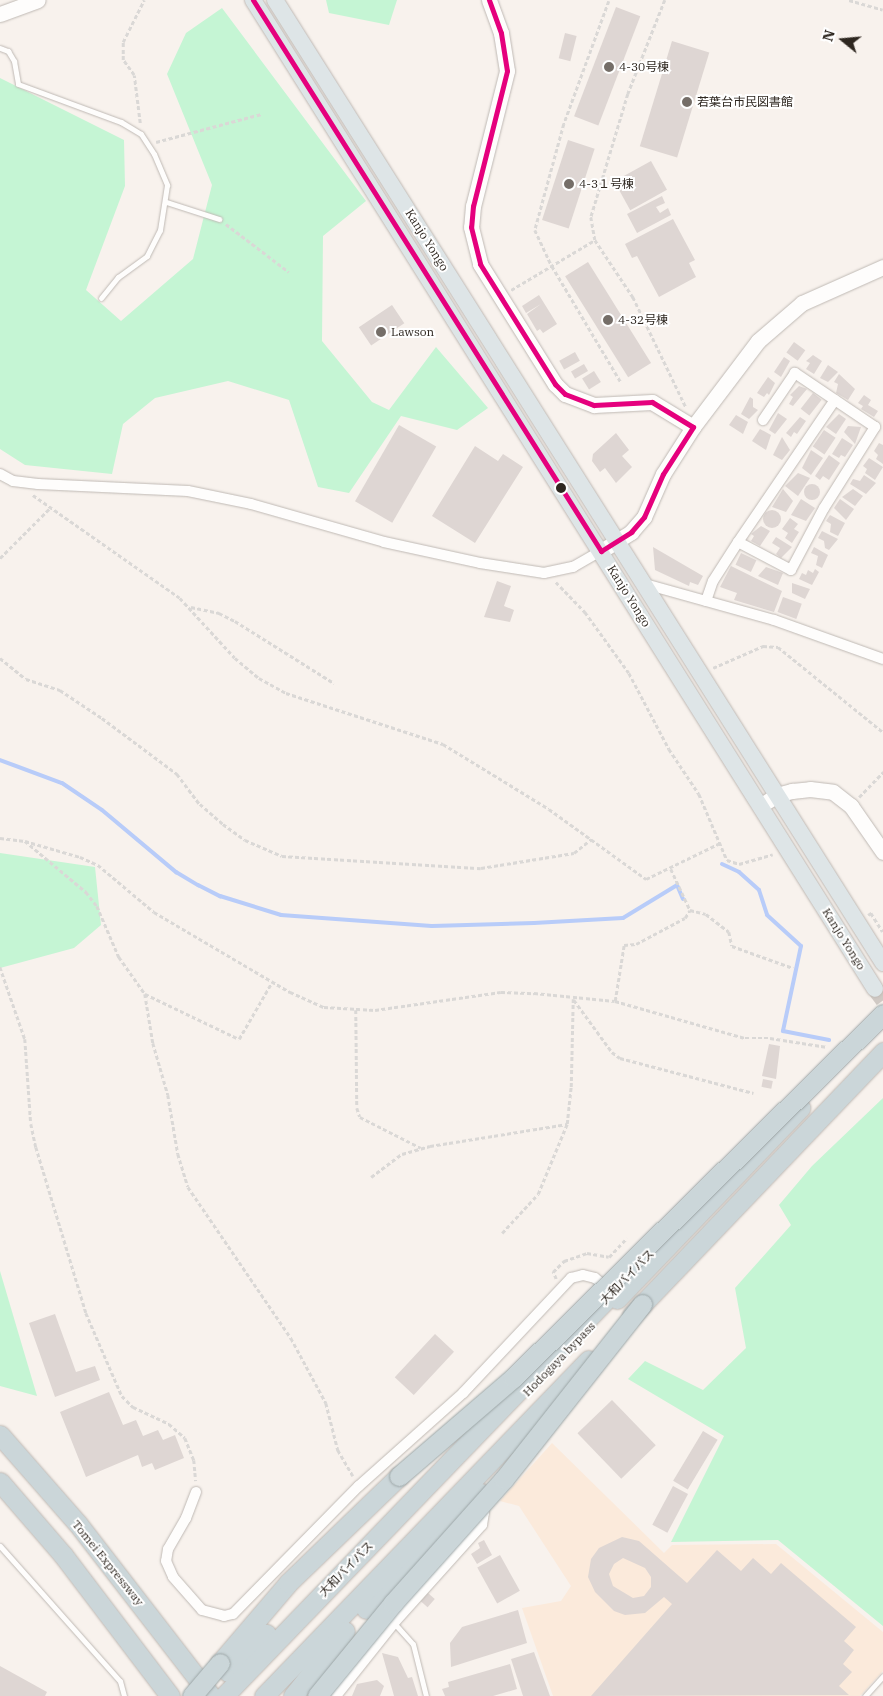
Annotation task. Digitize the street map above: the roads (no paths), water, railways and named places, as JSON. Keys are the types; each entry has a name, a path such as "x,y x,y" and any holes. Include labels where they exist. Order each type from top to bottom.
{"highway":[{"name":"大和バイパス","path":"230,1678 390,1511 455,1457 883,1007"},
{"path":"224,1696 230,1678 288,1583 399,1476 513,1378 883,1014"},
{"name":"Hodogaya bypass","path":"230,1678 883,1021"},
{"name":"Hodogaya bypass","path":"264,1696 883,1052"},
{"path":"280,1696 473,1501 883,1064"},
{"path":"317,1696 393,1603 504,1479 642,1304"},
{"name":"Tomei Expressway","path":"0,1435 78,1524 211,1696"},
{"path":"0,1482 63,1556 170,1696"},
{"path":"0,1497 63,1556"},
{"path":"293,1696 345,1631"},
{"path":"192,1696 230,1678"},
{"path":"203,1696 230,1678"}],"main road":[{"name":"Kanjo Yongo","path":"253,0 875,989"},
{"name":"Kanjo Yongo","path":"275,0 883,963"}],"street":[{"path":"0,14 38,0"},
{"path":"488,0 501,33 507,71 500,107 480,174 471,227 480,264 499,298 555,384 565,394 594,405 652,402 693,427"},
{"path":"0,474 13,480 86,487 188,491 250,504 394,544 480,563 555,572 574,567 617,541 644,517 663,474 693,427 758,341 781,319 823,292 883,267"},
{"path":"738,542 792,570 824,508 875,427 795,373 763,420"},
{"path":"706,601 714,581 738,542 835,400"},
{"path":"644,584 774,620 883,659"},
{"path":"760,806 777,795 821,790 841,797 851,806 883,852"},
{"path":"196,1492 186,1518 168,1549 166,1561 173,1577 202,1610 224,1616 238,1609 359,1486 463,1393 571,1278 583,1275 594,1278 612,1293"},
{"path":"336,1696 394,1623 482,1525 484,1513 473,1501"}],"lane":[{"path":"0,48 8,51 14,61 18,84 121,122 141,134 167,185 166,202 160,230 146,256 118,277 101,298"},
{"path":"166,202 219,219"},
{"path":"0,1546 120,1681 124,1696"},
{"path":"394,1623 413,1644 426,1696"},
{"path":"866,1696 883,1676"}],"waterway":[{"path":"0,760 62,783 102,810 176,872 198,885 220,896 281,915 432,926 534,923 623,918 677,885 683,899"},
{"path":"722,864 739,872 759,890 767,915 801,946 783,1031 829,1040"}],"tunnel":[{"path":"875,989 883,1000"}],"place":[{"name":"4-30号棟","path":"609,67"},
{"name":"若葉台市民図書館","path":"687,102"},
{"name":"4-3１号棟","path":"569,184"},
{"name":"4-32号棟","path":"608,320"},
{"name":"Lawson","path":"381,332"}]}
